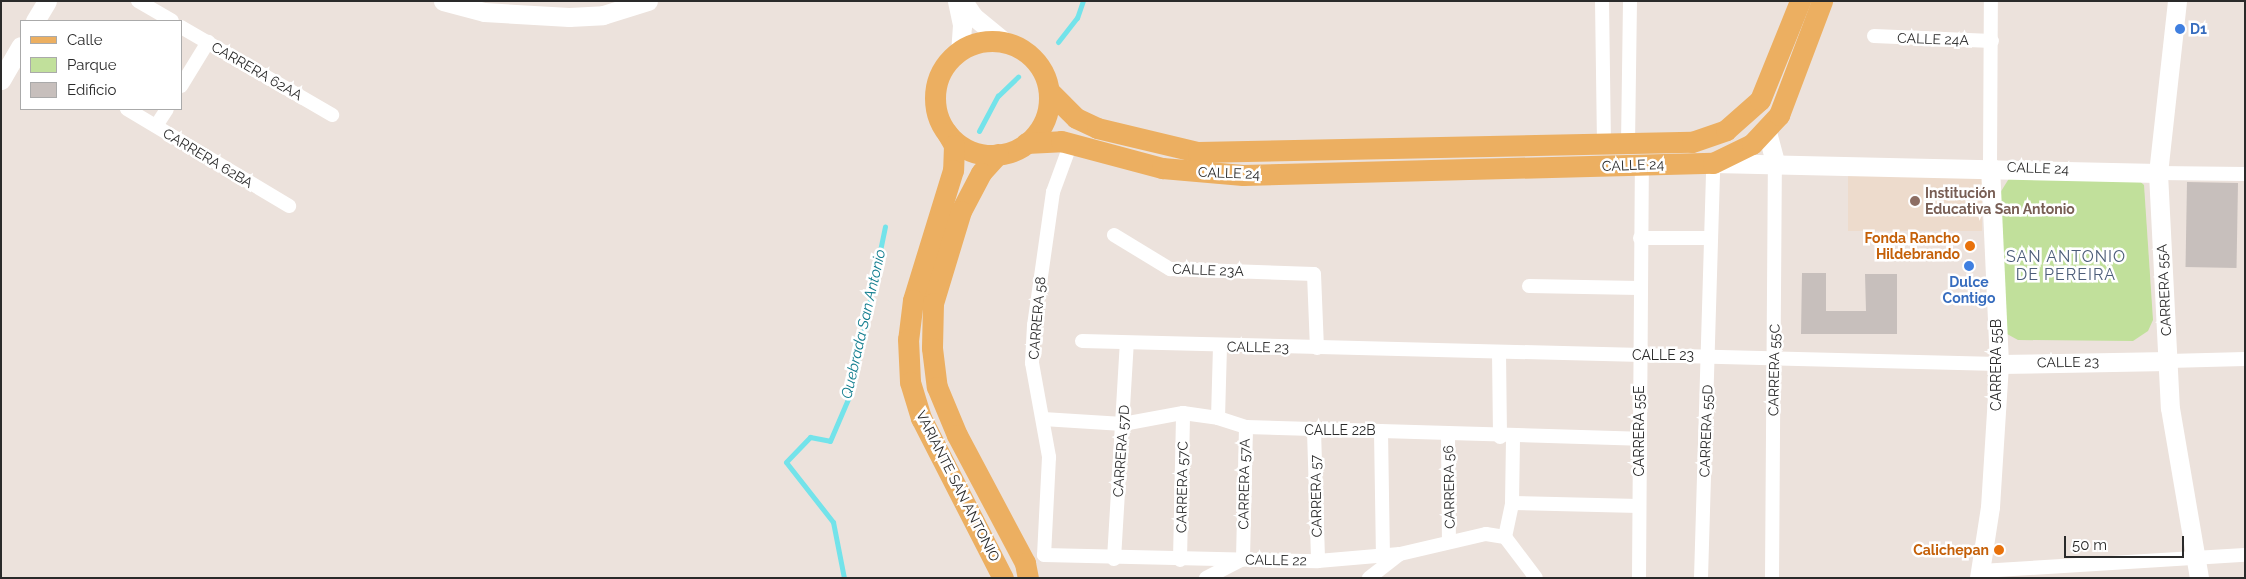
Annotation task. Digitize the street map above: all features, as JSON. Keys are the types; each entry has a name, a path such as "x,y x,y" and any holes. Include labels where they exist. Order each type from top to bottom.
{"main road":[{"path":"443,1 484,12 531,16 638,3"},
{"path":"957,1 962,25 960,51"},
{"path":"963,1 973,16 1006,42"},
{"name":"CALLE 24","path":"1049,90 1076,118 1097,128 1198,152 1604,145 1710,138 1744,119 1760,100 1800,1"},
{"path":"1713,163 1752,144 1767,132 1789,96 1822,1"},
{"name":"CARRERA 55A","path":"2177,1 2158,173 2168,361 2176,451 2199,578"},
{"name":"VARIANTE SAN ANTONIO","path":"1003,578 921,418 910,382 908,339 913,300 953,170 954,145 937,112 936,89 944,68 960,51 982,42 1006,42 1030,55 1049,90 1045,120 1026,143 998,154 981,173 962,211 933,303 932,348 937,387 1028,578"},
{"path":"1,80 20,48"},
{"name":"VARIANTE SAN ANTONIO","path":"947,132 970,150 998,154"},
{"path":"1767,132 1775,162"},
{"name":"CALLE 24","path":"1026,143 1071,143 1162,168 1243,175 1775,162 1990,166 2158,173"},
{"name":"CARRERA 55B","path":"1980,574 1999,364 1990,166"},
{"name":"CALLE 23","path":"1999,364 2168,361"}],"street":[{"path":"138,1 170,20"},
{"path":"1602,1 1604,145"},
{"path":"1628,144 1630,1"},
{"name":"CARRERA 55B","path":"1990,166 1991,1"},
{"name":"CARRERA 62AA","path":"182,27 332,114"},
{"name":"CALLE 24A","path":"1874,36 1992,41"},
{"path":"182,84 208,42"},
{"name":"CARRERA 62BA","path":"130,110 289,206"},
{"path":"156,126 166,110"},
{"name":"CARRERA 58","path":"1044,555 1049,457 1032,363 1034,325 1053,192 1071,143"},
{"name":"CARRERA 55C","path":"1772,578 1775,162"},
{"name":"CARRERA 55D","path":"1701,578 1713,163"},
{"name":"CARRERA 55E","path":"1639,578 1638,288 1642,165"},
{"name":"CALLE 24","path":"2158,173 2245,174"},
{"name":"CALLE 23A","path":"1114,235 1136,245 1162,268 1314,274 1317,348"},
{"path":"1640,238 1711,238"},
{"path":"1529,286 1638,288"},
{"name":"CALLE 23","path":"1082,341 1499,353 1708,355 1999,364"},
{"name":"CARRERA 57D","path":"1114,559 1127,343"},
{"path":"1218,418 1220,346"},
{"path":"1499,353 1512,504 1505,537 1529,575"},
{"name":"CALLE 23","path":"2168,361 2245,359"},
{"name":"CALLE 22B","path":"1043,419 1123,424 1183,413 1218,418 1246,427 1314,431 1382,431 1506,437 1640,439"},
{"name":"CARRERA 57C","path":"1180,560 1183,413"},
{"name":"CARRERA 57A","path":"1243,559 1246,427"},
{"name":"CARRERA 57","path":"1314,431 1318,561"},
{"path":"1382,431 1383,554"},
{"name":"CARRERA 56","path":"1448,433 1449,540"},
{"path":"1512,504 1639,506"},
{"name":"CALLE 22","path":"1044,555 1114,559 1318,561 1400,554 1449,540 1486,534 1505,537"},
{"path":"1369,578 1400,554"},
{"path":"1980,574 2245,555"},
{"path":"1206,578 1243,559"}],"shaded area":[{"name":"Institución Educativa San Antonio","path":"1848,173 1982,173 1982,231 1848,231"}],"green space":[{"path":"2013,172 2135,177 2144,185 2153,320 2148,331 2133,341 2018,340 2007,334 2000,193"}],"building":[{"path":"2187,182 2238,183 2237,268 2186,267"},
{"path":"1802,273 1826,273 1826,311 1866,311 1865,274 1897,274 1897,334 1801,334"}],"waterway":[{"name":"Quebrada San Antonio","path":"1058,42 1077,18 1083,1"},
{"name":"Quebrada San Antonio","path":"979,131 998,96 1018,77"},
{"name":"Quebrada San Antonio","path":"844,578 833,522 786,462 810,437 830,441 851,392 885,226"}],"place":[{"name":"D1","path":"2180,29"},
{"name":"Institución Educativa San Antonio","path":"1915,201"},
{"name":"Fonda Rancho Hildebrando","path":"1970,246"},
{"name":"Dulce Contigo","path":"1969,266"},
{"name":"Calichepan","path":"1999,550"}],"district":[{"name":"SAN ANTONIO DE PEREIRA","path":"2066,266"}]}
